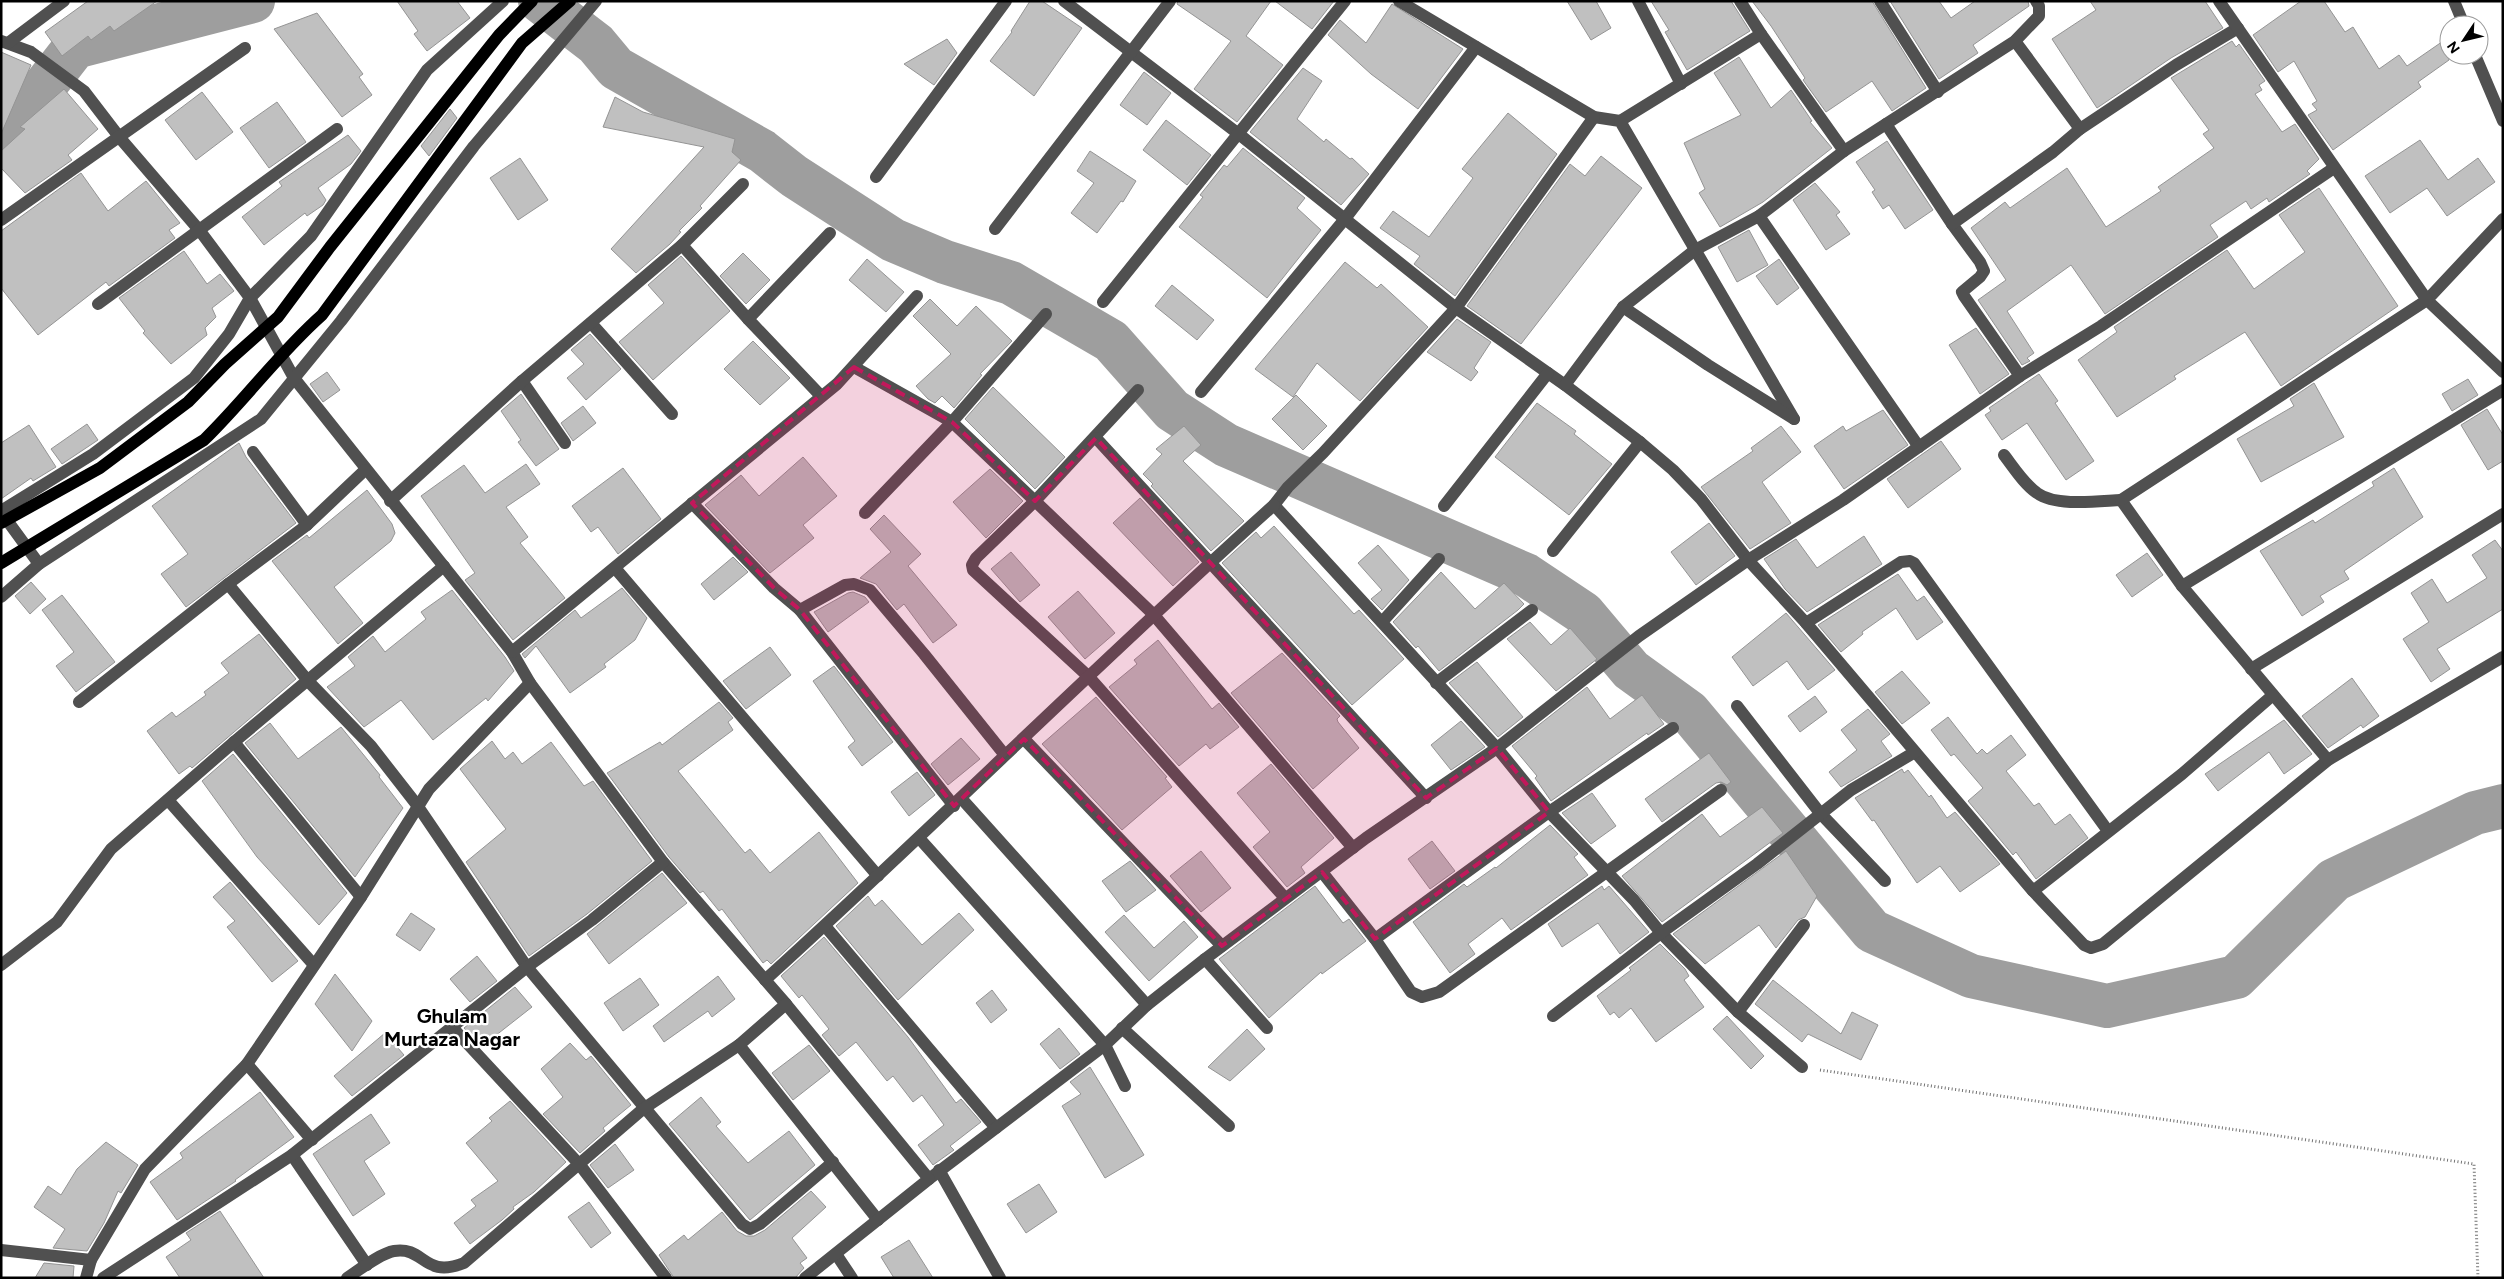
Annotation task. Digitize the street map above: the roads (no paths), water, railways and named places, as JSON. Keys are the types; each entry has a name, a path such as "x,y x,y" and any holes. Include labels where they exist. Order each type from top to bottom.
{"main road":[{"path":"1,524 100,468 180,408 224,364 278,317 330,247 499,35 532,1"},
{"path":"1,563 204,440 232,413 294,340 322,315 522,43 570,1"}],"street":[{"path":"4,42 64,1"},
{"path":"39,564 1,511 93,454 194,378 229,334 250,298 311,236 427,70 503,1"},
{"path":"876,178 1006,1"},
{"path":"1064,1 1240,135 1456,308 1565,384 1673,470 1701,499 1748,560 1806,623 2034,891 2084,945 2091,948 2103,944 2328,760 2503,658"},
{"path":"995,229 1170,1"},
{"path":"1103,302 1240,135 1345,1"},
{"path":"1399,1 1594,117 1620,122 1761,34"},
{"path":"1638,1 1681,84"},
{"path":"1740,1 1761,34 1844,151"},
{"path":"1880,1 1938,92"},
{"path":"1565,384 1623,307 1695,250 1759,216 1844,151 2015,42 2039,16 2039,6 2036,1"},
{"path":"2219,1 2427,300 2501,367"},
{"path":"2454,1 2460,15"},
{"path":"1,597 39,564 261,419 342,321 474,146 596,2"},
{"path":"1952,224 2053,152 2080,130 2176,65 2238,28"},
{"path":"4,42 31,52 84,91 120,138 200,231 250,298 294,378 365,470 512,652 530,683 663,862 786,1004 929,1179"},
{"path":"2015,42 2080,130"},
{"path":"1201,392 1344,220 1476,46"},
{"path":"1,220 120,138 244,48"},
{"path":"2479,65 2501,114"},
{"path":"765,980 958,802 1004,754 1024,739 1153,614 1274,505 1288,487 1322,453 1456,308 1594,117"},
{"path":"1620,122 1794,418 1731,380 1623,307"},
{"path":"1886,124 1952,224 1980,262 1984,271 1980,277 1962,292 2020,376"},
{"path":"98,304 337,129"},
{"path":"805,1278 939,1170 1105,1045 1147,1005 1205,959 1353,848 1496,748 1639,636 1748,560 1844,500 2020,376 2101,326 2334,168"},
{"path":"390,501 522,381 682,245 743,184"},
{"path":"1759,216 1919,447"},
{"path":"2004,455 2029,487 2038,495 2078,502 2121,500 2427,300 2503,218"},
{"path":"748,319 830,233"},
{"path":"682,245 748,319 821,396"},
{"path":"512,652 854,367 916,296"},
{"path":"865,513 952,422 1046,314"},
{"path":"591,322 672,414"},
{"path":"854,367 952,422 1153,614 1353,848"},
{"path":"1444,506 1548,373"},
{"path":"522,381 565,443"},
{"path":"1138,390 1096,438 976,558 972,565 972,570 1090,676 1285,898"},
{"path":"2182,586 2503,390"},
{"path":"1096,438 1426,798"},
{"path":"1553,551 1640,442"},
{"path":"253,452 308,525"},
{"path":"78,702 228,584 308,525 365,470"},
{"path":"2121,500 2182,586 2328,760"},
{"path":"692,502 774,588 800,610 958,802 1147,1005"},
{"path":"1274,505 1496,748 1549,812 1662,933 1738,1012 1802,1067"},
{"path":"2251,668 2503,514"},
{"path":"1382,622 1439,559"},
{"path":"1806,623 1901,562 1910,561 2108,831"},
{"path":"1,966 57,922 111,850 234,742 309,682 444,566"},
{"path":"615,568 878,876"},
{"path":"228,584 309,682 370,746 417,805 527,967 643,1109 742,1224 750,1229 760,1224 833,1162"},
{"path":"800,610 845,585 854,584 870,590 1004,754"},
{"path":"1436,682 1532,610"},
{"path":"86,1278 91,1260 145,1168 248,1064 362,897 417,805 429,789 530,683"},
{"path":"2034,891 2182,774 2273,695"},
{"path":"1737,706 1820,813 1885,881"},
{"path":"1375,939 1549,812 1673,728"},
{"path":"1024,739 1222,946"},
{"path":"234,742 362,897"},
{"path":"1553,1016 1757,864 1851,790 1915,752"},
{"path":"1322,872 1375,939 1411,992 1422,997 1439,992 1721,790"},
{"path":"168,800 314,965"},
{"path":"919,838 1105,1045 1125,1086"},
{"path":"103,1278 292,1156 527,967 592,920 663,862"},
{"path":"825,926 996,1128"},
{"path":"1738,1012 1804,926"},
{"path":"1205,959 1267,1028"},
{"path":"347,1278 393,1251 406,1251 436,1272 450,1271 464,1264 643,1109 739,1044 786,1004"},
{"path":"452,1027 580,1164 666,1278"},
{"path":"1122,1028 1229,1126"},
{"path":"739,1044 878,1220"},
{"path":"248,1064 312,1140"},
{"path":"292,1156 367,1265"},
{"path":"939,1170 1000,1278"},
{"path":"1,1250 91,1260"},
{"path":"836,1254 852,1278"}],"waterway":[{"path":"1,142 75,47 253,1"},
{"path":"540,1 596,44 616,68 762,151 794,176 893,240 945,262 1011,283 1111,341 1172,410 1226,445 1526,575 1583,613 1631,670 1689,712 1872,931 1971,976 2107,1006 2236,977 2334,880 2475,813 2503,806"}],"district":[{"name":"Ghulam Murtaza Nagar","path":"452,1028"}]}
